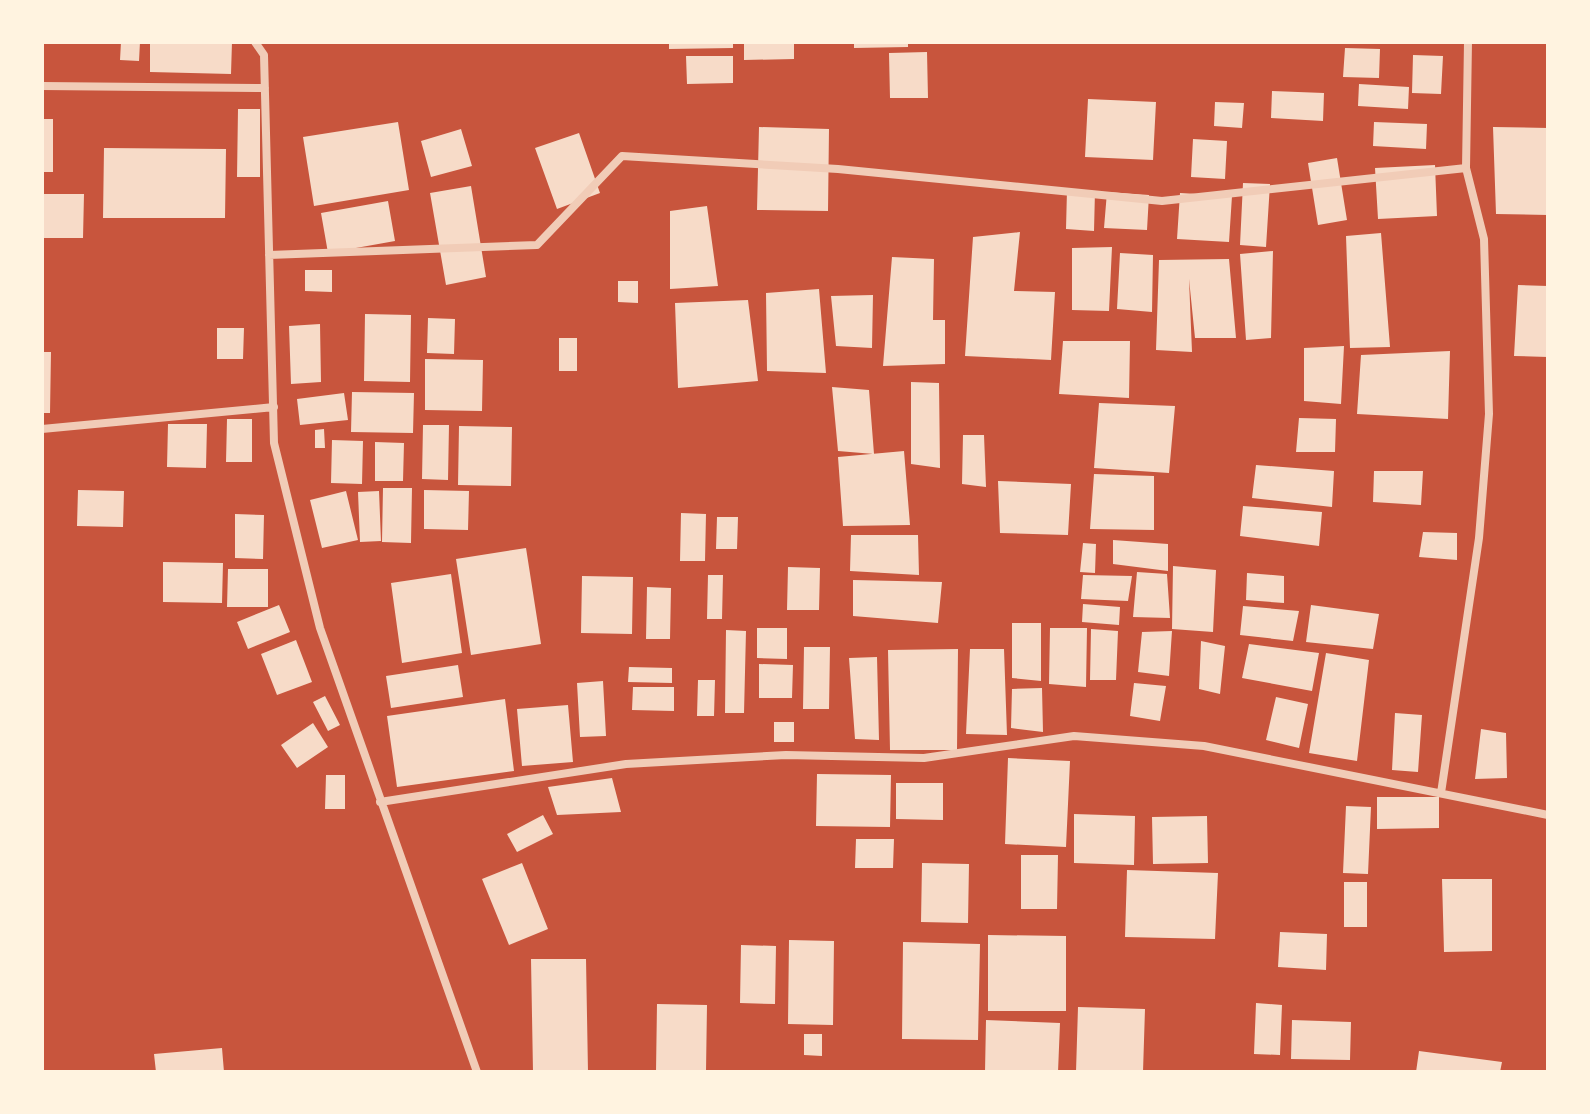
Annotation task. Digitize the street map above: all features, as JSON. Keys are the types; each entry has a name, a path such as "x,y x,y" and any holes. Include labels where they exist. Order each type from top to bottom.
{"street":[{"path":"255,42 264,55 274,443 320,628 477,1072"},
{"path":"1441,793 1479,538 1489,414 1484,239 1466,168 1468,42"},
{"path":"42,86 265,88"},
{"path":"269,255 537,245 622,156 838,169 1162,201 1466,168"},
{"path":"42,429 274,407"},
{"path":"380,802 626,764 786,755 924,758 1074,736 1204,746 1548,815"}],"building":[{"path":"121,42 140,42 139,61 120,60"},
{"path":"150,42 232,42 231,74 150,72"},
{"path":"669,42 733,42 733,48 669,49"},
{"path":"744,42 794,42 794,59 744,60"},
{"path":"854,42 908,42 908,47 854,48"},
{"path":"1345,48 1380,49 1379,78 1343,77"},
{"path":"927,52 928,98 890,98 889,53"},
{"path":"1413,55 1443,56 1441,94 1412,93"},
{"path":"686,56 733,56 733,83 687,84"},
{"path":"1359,84 1409,87 1408,109 1358,106"},
{"path":"1272,91 1324,93 1323,121 1271,118"},
{"path":"1088,99 1156,102 1153,160 1085,157"},
{"path":"1215,102 1244,103 1242,128 1214,126"},
{"path":"238,109 260,109 260,177 237,177"},
{"path":"42,119 53,119 53,172 42,172"},
{"path":"398,122 409,190 314,206 303,137"},
{"path":"1374,122 1427,124 1426,149 1373,146"},
{"path":"759,127 829,129 828,211 757,210"},
{"path":"1493,127 1548,128 1548,215 1496,214"},
{"path":"461,129 472,166 431,177 421,141"},
{"path":"579,133 600,193 557,209 535,148"},
{"path":"1193,139 1227,141 1225,179 1191,177"},
{"path":"104,148 226,149 225,218 103,218"},
{"path":"1337,158 1347,220 1318,225 1308,163"},
{"path":"1435,165 1437,216 1378,219 1375,168"},
{"path":"1243,183 1270,184 1266,247 1240,245"},
{"path":"471,186 486,277 446,285 430,193"},
{"path":"1067,190 1095,191 1094,231 1066,229"},
{"path":"1107,192 1149,195 1147,230 1104,228"},
{"path":"1180,193 1232,196 1229,242 1177,239"},
{"path":"42,194 84,194 83,238 42,238"},
{"path":"388,201 395,241 328,253 321,213"},
{"path":"707,206 718,286 670,289 670,211"},
{"path":"1020,232 1014,291 1055,292 1051,360 965,356 973,237"},
{"path":"1381,233 1390,347 1350,348 1346,236"},
{"path":"1112,247 1109,311 1072,310 1072,248"},
{"path":"1273,251 1271,338 1246,340 1240,254"},
{"path":"1120,253 1153,255 1152,312 1117,309"},
{"path":"892,257 934,259 933,320 945,320 945,364 883,366"},
{"path":"1229,259 1236,338 1195,338 1189,279 1192,352 1156,350 1159,260"},
{"path":"305,270 332,270 332,292 305,291"},
{"path":"618,281 638,281 638,303 618,302"},
{"path":"1518,285 1548,286 1548,357 1514,356"},
{"path":"819,289 826,373 767,371 766,293"},
{"path":"873,295 872,348 836,346 831,296"},
{"path":"748,300 758,381 678,388 675,303"},
{"path":"365,314 411,315 410,382 364,381"},
{"path":"428,318 455,319 454,354 427,353"},
{"path":"320,324 321,382 291,384 289,326"},
{"path":"217,328 244,328 243,359 217,359"},
{"path":"559,338 577,338 577,371 559,371"},
{"path":"1063,341 1130,341 1129,398 1059,394"},
{"path":"1344,346 1341,404 1304,401 1304,348"},
{"path":"1450,351 1448,419 1357,414 1361,355"},
{"path":"42,352 51,352 50,413 42,413"},
{"path":"425,359 483,360 482,411 425,410"},
{"path":"911,382 939,383 940,468 911,464"},
{"path":"832,387 869,390 874,454 838,451"},
{"path":"352,392 414,393 413,433 351,432"},
{"path":"344,393 348,420 300,425 297,399"},
{"path":"1099,403 1175,406 1169,473 1094,468"},
{"path":"1299,418 1336,419 1335,452 1296,452"},
{"path":"227,419 252,419 252,462 226,462"},
{"path":"168,424 207,424 206,468 167,467"},
{"path":"423,425 449,425 448,480 422,479"},
{"path":"459,426 512,427 511,486 458,485"},
{"path":"324,429 325,448 315,448 315,430"},
{"path":"963,435 984,435 986,487 962,484"},
{"path":"332,440 363,441 362,484 331,483"},
{"path":"375,442 404,443 403,481 375,481"},
{"path":"904,451 910,525 843,526 838,457"},
{"path":"1256,465 1334,471 1332,507 1252,498"},
{"path":"1374,471 1423,471 1421,505 1373,502"},
{"path":"1094,474 1154,476 1154,530 1090,529"},
{"path":"998,481 1071,484 1068,535 1000,533"},
{"path":"383,488 412,488 411,543 382,542"},
{"path":"78,490 124,491 123,527 77,526"},
{"path":"424,490 469,491 468,530 424,529"},
{"path":"346,491 358,540 322,548 310,500"},
{"path":"379,491 381,541 360,542 358,492"},
{"path":"1243,506 1322,512 1319,546 1240,536"},
{"path":"681,513 706,514 705,561 680,561"},
{"path":"235,514 264,515 263,559 235,558"},
{"path":"717,517 738,517 737,549 716,549"},
{"path":"1423,532 1457,533 1457,560 1419,557"},
{"path":"851,535 918,535 919,575 850,571"},
{"path":"1113,540 1168,544 1168,571 1113,564"},
{"path":"1083,543 1096,544 1095,573 1080,572"},
{"path":"526,548 541,644 471,655 456,559"},
{"path":"163,562 223,563 222,603 163,602"},
{"path":"1173,566 1216,570 1213,632 1172,629"},
{"path":"788,567 820,568 819,610 787,610"},
{"path":"228,569 268,569 268,607 227,607"},
{"path":"1137,572 1167,574 1170,618 1133,617"},
{"path":"1247,573 1284,576 1284,603 1246,600"},
{"path":"451,574 462,653 402,663 391,583"},
{"path":"708,575 723,575 722,619 707,619"},
{"path":"1083,575 1132,576 1128,601 1081,599"},
{"path":"582,576 633,577 632,634 581,633"},
{"path":"853,580 942,582 938,623 853,616"},
{"path":"647,587 671,588 670,639 646,639"},
{"path":"1083,604 1120,607 1119,625 1082,622"},
{"path":"279,605 290,632 248,649 237,622"},
{"path":"1311,605 1379,614 1373,649 1306,642"},
{"path":"1243,606 1299,611 1293,641 1240,635"},
{"path":"1012,623 1041,623 1041,681 1012,678"},
{"path":"757,628 787,628 787,659 757,658"},
{"path":"1050,628 1087,628 1086,687 1049,684"},
{"path":"1091,629 1118,631 1116,680 1090,680"},
{"path":"726,630 746,631 744,713 725,713"},
{"path":"1172,631 1169,676 1138,672 1142,632"},
{"path":"296,640 312,682 277,695 261,654"},
{"path":"1201,641 1225,646 1220,694 1199,689"},
{"path":"1249,644 1319,653 1312,691 1242,678"},
{"path":"804,647 830,647 829,709 803,709"},
{"path":"958,649 957,750 890,750 888,650"},
{"path":"970,649 1004,649 1007,735 966,734"},
{"path":"1326,653 1369,660 1357,761 1309,753"},
{"path":"877,657 879,740 855,739 849,658"},
{"path":"759,664 793,665 792,698 759,698"},
{"path":"458,665 463,697 391,708 386,676"},
{"path":"629,667 672,668 672,683 628,682"},
{"path":"698,680 715,680 714,716 697,716"},
{"path":"603,681 606,736 580,737 577,683"},
{"path":"1134,683 1166,686 1160,721 1130,716"},
{"path":"633,687 674,687 674,711 632,710"},
{"path":"1042,688 1043,732 1011,728 1012,689"},
{"path":"325,696 340,725 328,731 313,702"},
{"path":"1276,697 1308,704 1299,748 1266,740"},
{"path":"505,699 514,771 397,787 387,716"},
{"path":"568,705 573,762 522,766 517,709"},
{"path":"1395,713 1422,715 1418,772 1392,770"},
{"path":"774,722 794,722 794,742 774,742"},
{"path":"313,723 328,747 297,768 281,745"},
{"path":"1481,729 1506,733 1507,778 1475,779"},
{"path":"1008,758 1070,761 1066,847 1005,844"},
{"path":"817,774 891,775 890,827 816,826"},
{"path":"326,775 345,775 345,809 325,809"},
{"path":"612,778 621,812 557,815 548,787"},
{"path":"896,783 943,783 943,820 896,819"},
{"path":"1377,797 1439,797 1439,828 1377,829"},
{"path":"1346,806 1371,807 1368,874 1343,873"},
{"path":"1074,814 1135,816 1134,865 1074,863"},
{"path":"543,815 553,834 517,852 507,834"},
{"path":"1207,816 1208,863 1153,864 1152,817"},
{"path":"856,839 894,839 893,868 855,868"},
{"path":"1021,855 1058,855 1057,909 1021,909"},
{"path":"522,863 548,929 509,945 482,879"},
{"path":"922,863 969,864 968,923 921,922"},
{"path":"1127,870 1218,873 1215,939 1125,937"},
{"path":"1442,879 1492,879 1492,951 1444,952"},
{"path":"1344,882 1367,882 1367,927 1344,927"},
{"path":"1280,932 1327,934 1326,970 1278,967"},
{"path":"988,935 1066,936 1066,1011 988,1011"},
{"path":"789,940 834,941 833,1025 788,1024"},
{"path":"903,942 980,944 978,1040 902,1039"},
{"path":"741,945 776,946 775,1004 740,1003"},
{"path":"531,959 586,959 588,1072 533,1072"},
{"path":"1256,1003 1282,1005 1280,1055 1254,1054"},
{"path":"657,1004 707,1005 706,1072 656,1072"},
{"path":"1078,1007 1145,1009 1143,1072 1076,1072"},
{"path":"986,1020 1060,1023 1058,1072 985,1072"},
{"path":"1292,1020 1351,1022 1350,1060 1291,1059"},
{"path":"804,1034 822,1034 822,1056 804,1055"},
{"path":"222,1048 224,1072 156,1072 154,1054"},
{"path":"1419,1051 1502,1062 1500,1072 1416,1072"}]}
